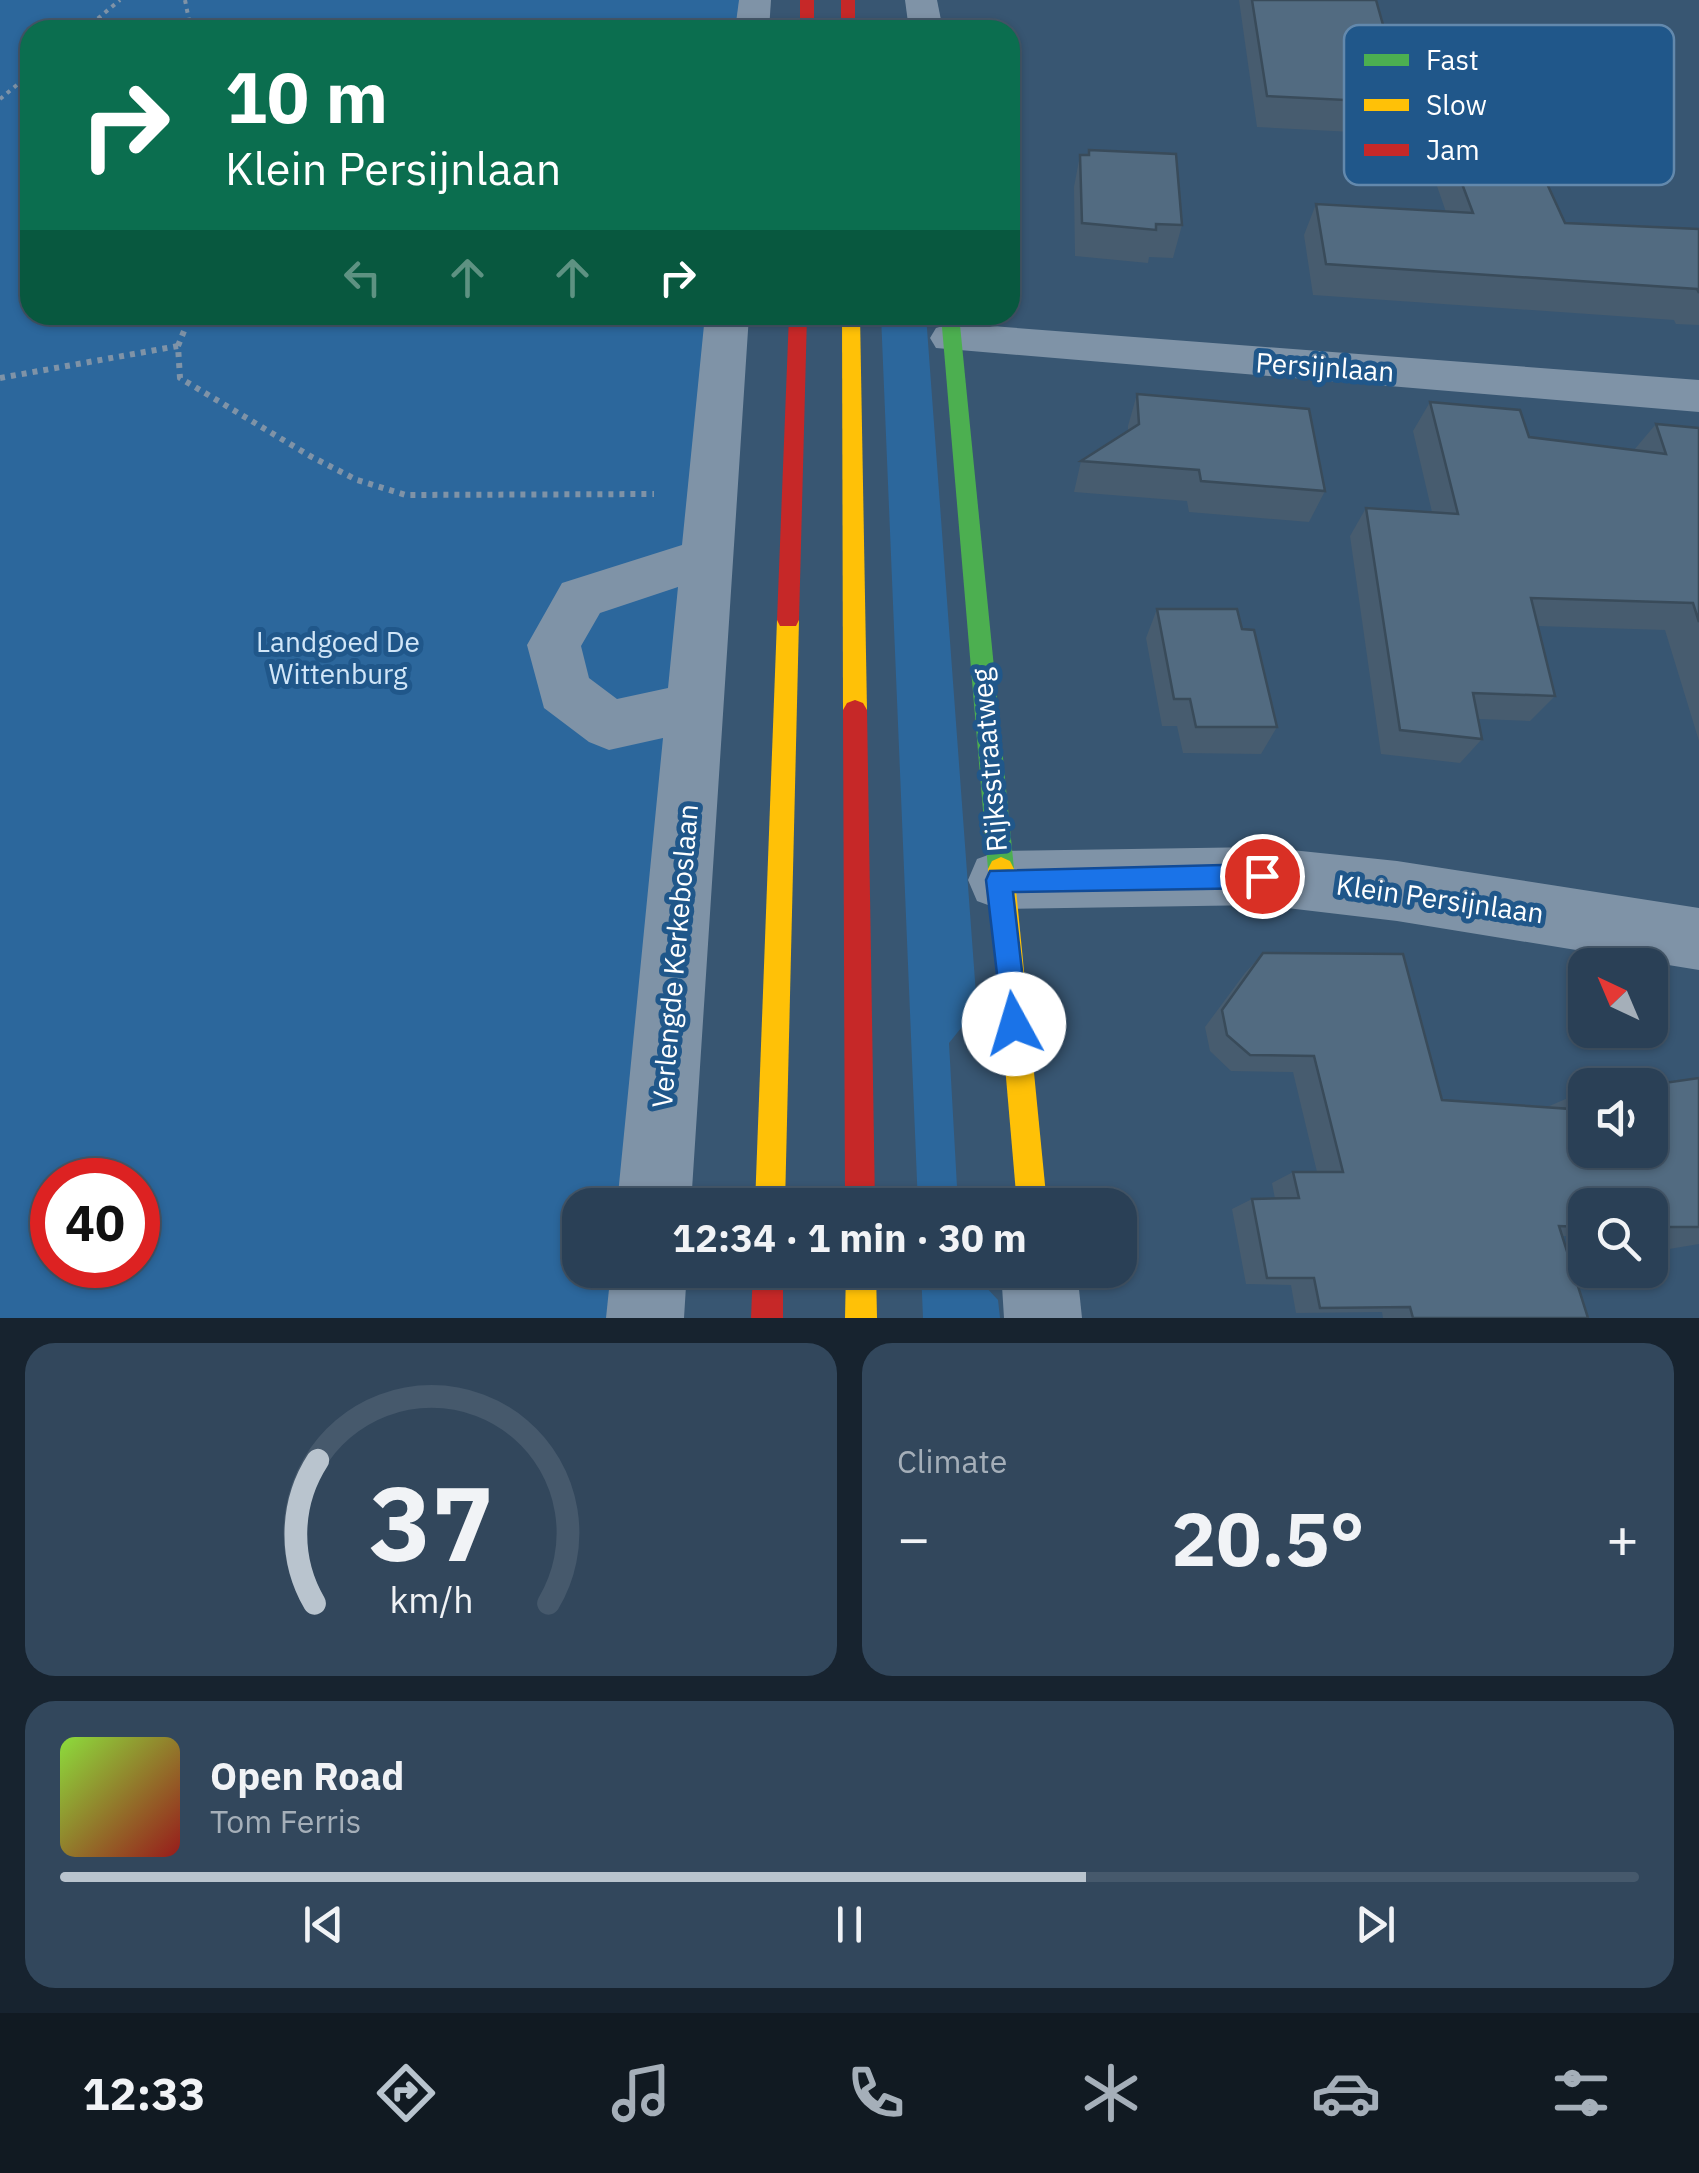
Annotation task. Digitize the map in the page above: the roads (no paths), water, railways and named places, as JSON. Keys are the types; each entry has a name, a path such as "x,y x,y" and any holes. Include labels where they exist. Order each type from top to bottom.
{"main road":[{"path":"771,1188 798,325"},
{"path":"851,325 860,1188"},
{"name":"Rijksstraatweg","path":"951,326 1030,1188"},
{"path":"766,1318 767,1288"},
{"path":"861,1288 862,1318"}],"street":[{"name":"Verlengde Kerkeboslaan","path":"655,1188 726,325"},
{"name":"Persijnlaan","path":"951,326 1699,396"},
{"path":"695,707 609,725 564,691 554,645 581,598 707,558"},
{"name":"Klein Persijnlaan","path":"999,880 1262,876 1398,891 1699,938"},
{"path":"645,1318 648,1288"},
{"path":"1041,1288 1044,1318"}],"park label":[{"name":"Landgoed De Wittenburg","path":"338,658"}]}
